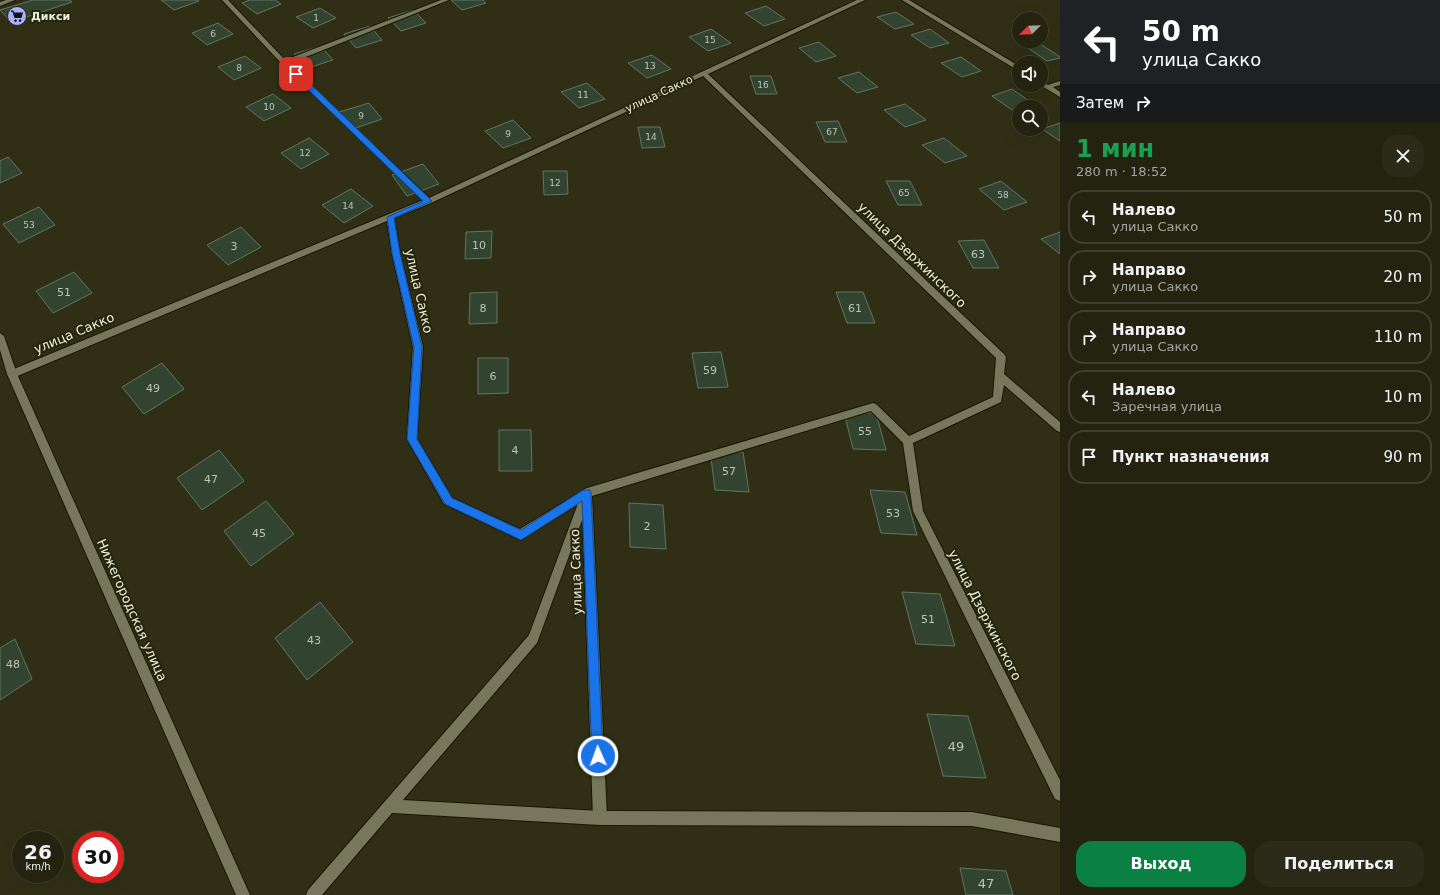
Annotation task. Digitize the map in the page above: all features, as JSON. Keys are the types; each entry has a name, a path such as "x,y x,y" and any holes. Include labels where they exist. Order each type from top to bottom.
{"street":[{"path":"0,4 12,0"},
{"path":"225,0 284,63 428,201"},
{"path":"284,63 446,0"},
{"name":"улица Сакко","path":"12,374 428,201 862,0"},
{"path":"905,0 1012,65"},
{"name":"улица Дзержинского","path":"703,73 1001,357 998,399 908,441 918,511 1060,794"},
{"path":"1048,87 1060,83"},
{"path":"1048,87 1060,95"},
{"name":"улица Сакко","path":"390,217 396,253 418,347 412,439 448,501 521,536 587,493"},
{"name":"Нижегородская улица","path":"1,339 12,374 243,895"},
{"path":"999,375 1060,428"},
{"path":"313,895 533,639 587,493 873,407 908,441"},
{"name":"улица Сакко","path":"587,493 600,818"},
{"path":"390,806 600,818 972,819 1060,835"}],"building":[{"name":"Дикси","path":"33,0 70,0 72,2 11,22 0,10"},
{"path":"161,0 198,0 199,1 174,10"},
{"path":"250,0 275,0 281,4 257,14 242,3"},
{"path":"451,0 483,0 486,3 462,10"},
{"path":"766,6 785,19 764,26 745,13"},
{"path":"320,8 336,18 313,28 296,17"},
{"path":"413,10 426,23 401,31 388,18"},
{"path":"896,12 914,24 895,29 877,17"},
{"path":"218,23 233,34 207,45 192,33"},
{"path":"370,26 382,40 356,48 344,34"},
{"path":"711,29 731,43 708,51 689,37"},
{"path":"930,29 949,43 930,48 911,35"},
{"path":"819,42 836,56 816,62 799,48"},
{"path":"321,46 333,60 305,69 294,54"},
{"path":"1028,48 1046,48 1060,58 1048,61 1048,56 1040,56"},
{"path":"652,55 671,69 647,78 628,63"},
{"path":"245,56 261,68 234,80 218,67"},
{"path":"961,57 981,71 962,77 941,63"},
{"path":"859,72 878,87 857,93 838,78"},
{"path":"750,76 771,76 777,94 756,94"},
{"path":"587,83 605,99 579,108 561,92"},
{"path":"1012,89 1012,92 1016,92 1028,100 1012,100 1012,110 992,96"},
{"path":"273,94 291,108 264,121 246,107"},
{"path":"369,103 382,119 353,129 339,112"},
{"path":"905,104 926,120 905,127 884,110"},
{"path":"513,120 531,138 503,148 485,131"},
{"path":"838,121 847,142 825,142 816,122"},
{"path":"1060,123 1060,141 1048,133 1048,127"},
{"path":"638,127 660,127 665,147 642,148"},
{"path":"309,138 329,154 301,169 281,153"},
{"path":"944,138 967,156 945,163 922,145"},
{"path":"8,157 22,173 0,183 0,161"},
{"path":"423,164 439,184 407,196 392,175"},
{"path":"543,171 567,171 568,194 544,195"},
{"path":"886,181 910,181 922,205 898,205"},
{"path":"1001,181 1027,202 1004,210 979,189"},
{"path":"351,189 373,206 344,223 322,205"},
{"path":"39,207 55,225 19,243 3,224"},
{"path":"241,227 261,247 228,265 207,245"},
{"path":"492,231 491,258 465,259 466,232"},
{"path":"1060,232 1060,254 1041,239"},
{"path":"984,240 999,268 973,268 958,241"},
{"path":"74,272 92,293 53,313 36,291"},
{"path":"497,292 497,323 469,324 470,293"},
{"path":"836,292 863,292 875,323 847,323"},
{"path":"721,352 728,387 698,388 692,353"},
{"path":"478,358 508,358 508,393 478,394"},
{"path":"162,363 184,389 144,414 122,387"},
{"path":"844,412 876,413 886,450 853,449"},
{"path":"499,430 531,430 532,471 499,471"},
{"path":"219,450 244,481 202,510 177,478"},
{"path":"710,450 743,452 749,492 715,490"},
{"path":"870,490 905,492 917,535 881,533"},
{"path":"266,501 294,534 251,566 224,531"},
{"path":"629,503 663,505 666,549 630,547"},
{"path":"902,592 940,594 955,646 916,644"},
{"path":"320,602 353,642 307,680 275,638"},
{"path":"15,639 32,679 0,700 0,648"},
{"path":"927,714 968,716 986,778 943,776"},
{"path":"960,868 1006,871 1013,895 966,895"}],"place":[{"name":"Дикси","path":"17,16"}],"route":[{"path":"296,74 428,201 390,217 396,253 418,347 412,439 448,501 521,536 587,493 598,756"}]}
